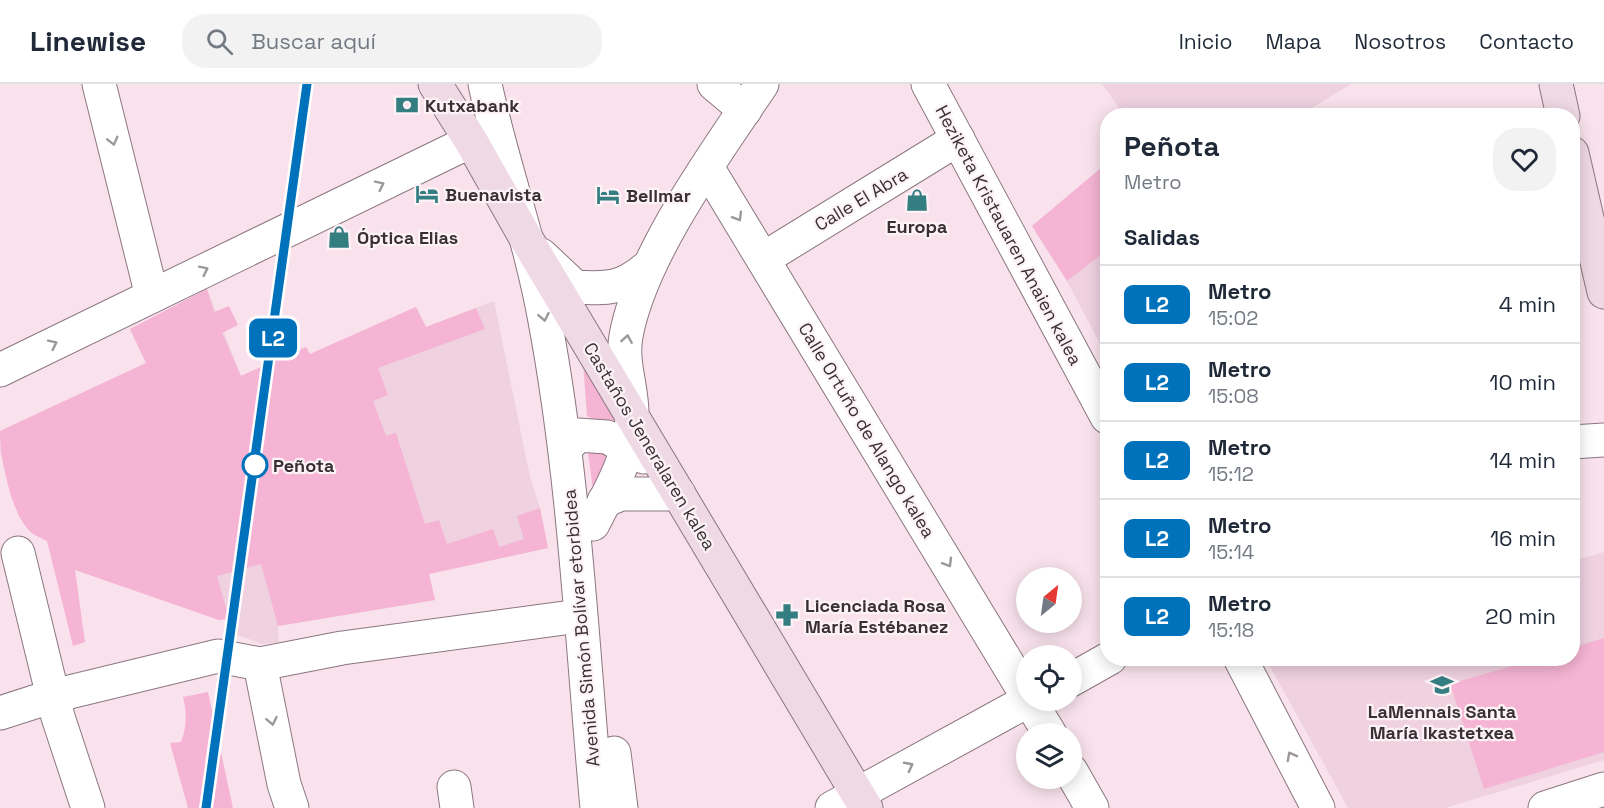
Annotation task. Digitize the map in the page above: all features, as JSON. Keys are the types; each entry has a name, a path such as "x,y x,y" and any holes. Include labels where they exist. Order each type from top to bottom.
{"street":[{"path":"99,84 152,296"},
{"name":"Castaños Jeneralaren kalea","path":"435,84 471,141 567,308 630,432 671,482 852,803"},
{"name":"Avenida Simón Bolívar etorbidea","path":"485,84 494,127 527,240 585,505 599,512"},
{"path":"571,442 630,432 624,362 627,335 649,266 707,167 754,97 714,84"},
{"name":"Heziketa Kristauaren Anaien kalea","path":"928,84 1100,404"},
{"path":"1556,84 1561,108"},
{"name":"Calle El Abra","path":"763,259 958,139"},
{"path":"0,370 471,141"},
{"name":"Calle Ortuño de Alango kalea","path":"707,167 1016,677"},
{"path":"1580,188 1604,292"},
{"path":"527,240 561,276 575,287 618,287 633,280 649,266"},
{"name":"Avenida Simón Bolívar etorbidea","path":"567,308 579,616 597,808"},
{"name":"Avenida Simón Bolívar etorbidea","path":"621,808 604,668 599,512 630,432"},
{"path":"1580,442 1604,440"},
{"name":"Avenida Simón Bolívar etorbidea","path":"599,512 621,494 671,482"},
{"path":"18,553 53,696 88,808"},
{"path":"0,714 53,696 218,656 260,664 342,648 579,616"},
{"path":"260,664 284,784 292,808"},
{"path":"1082,674 1100,664"},
{"path":"1244,666 1318,808"},
{"path":"852,803 1016,708"},
{"path":"1081,789 1092,808"},
{"path":"1545,808 1604,789"}],"shaded area":[{"path":"1102,84 1351,84 1312,108 1119,108"},
{"path":"1100,169 1100,344 1067,281 1032,226"},
{"path":"1100,169 1100,255 1067,281 1032,226"},
{"path":"207,289 241,376 306,347 310,354 416,307 426,327 494,301 530,477 540,508 548,548 429,574 435,600 278,626 279,642 262,644 235,634 229,619 219,620 31,533 19,517 0,453 0,431 146,363 130,329"},
{"path":"207,289 214,312 229,306 238,325 222,333 241,376 306,347 310,354 416,307 426,327 476,308 485,329 378,368 388,395 373,401 386,436 396,433 425,524 439,520 447,544 493,529 499,547 524,539 517,516 540,508 548,548 429,574 435,600 278,626 261,564 217,576 229,619 219,620 75,570 85,642 73,646 47,541 33,533 24,524 12,499 2,455 0,431 146,363 130,329"},
{"path":"583,362 621,426 587,416"},
{"path":"587,446 612,453 595,504"},
{"name":"LaMennais Santa María Ikastetxea","path":"1604,552 1604,760 1445,808 1348,808 1270,666 1580,666 1580,559"},
{"path":"1604,638 1604,752 1484,789 1450,684 1512,666 1580,666 1580,646"},
{"path":"208,692 233,808 188,808 170,743 181,742 183,736 186,720 183,697"}],"metro line":[{"name":"L2","path":"206,808 307,84"}],"place":[{"name":"Kutxabank","path":"407,105"},
{"name":"Buenavista","path":"427,194"},
{"name":"Bellmar","path":"608,195"},
{"name":"Europa","path":"917,200"},
{"name":"Óptica Elias","path":"339,237"},
{"name":"Peñota","path":"255,465"},
{"name":"Licenciada Rosa María Estébanez","path":"787,615"},
{"name":"LaMennais Santa María Ikastetxea","path":"1442,685"}]}
